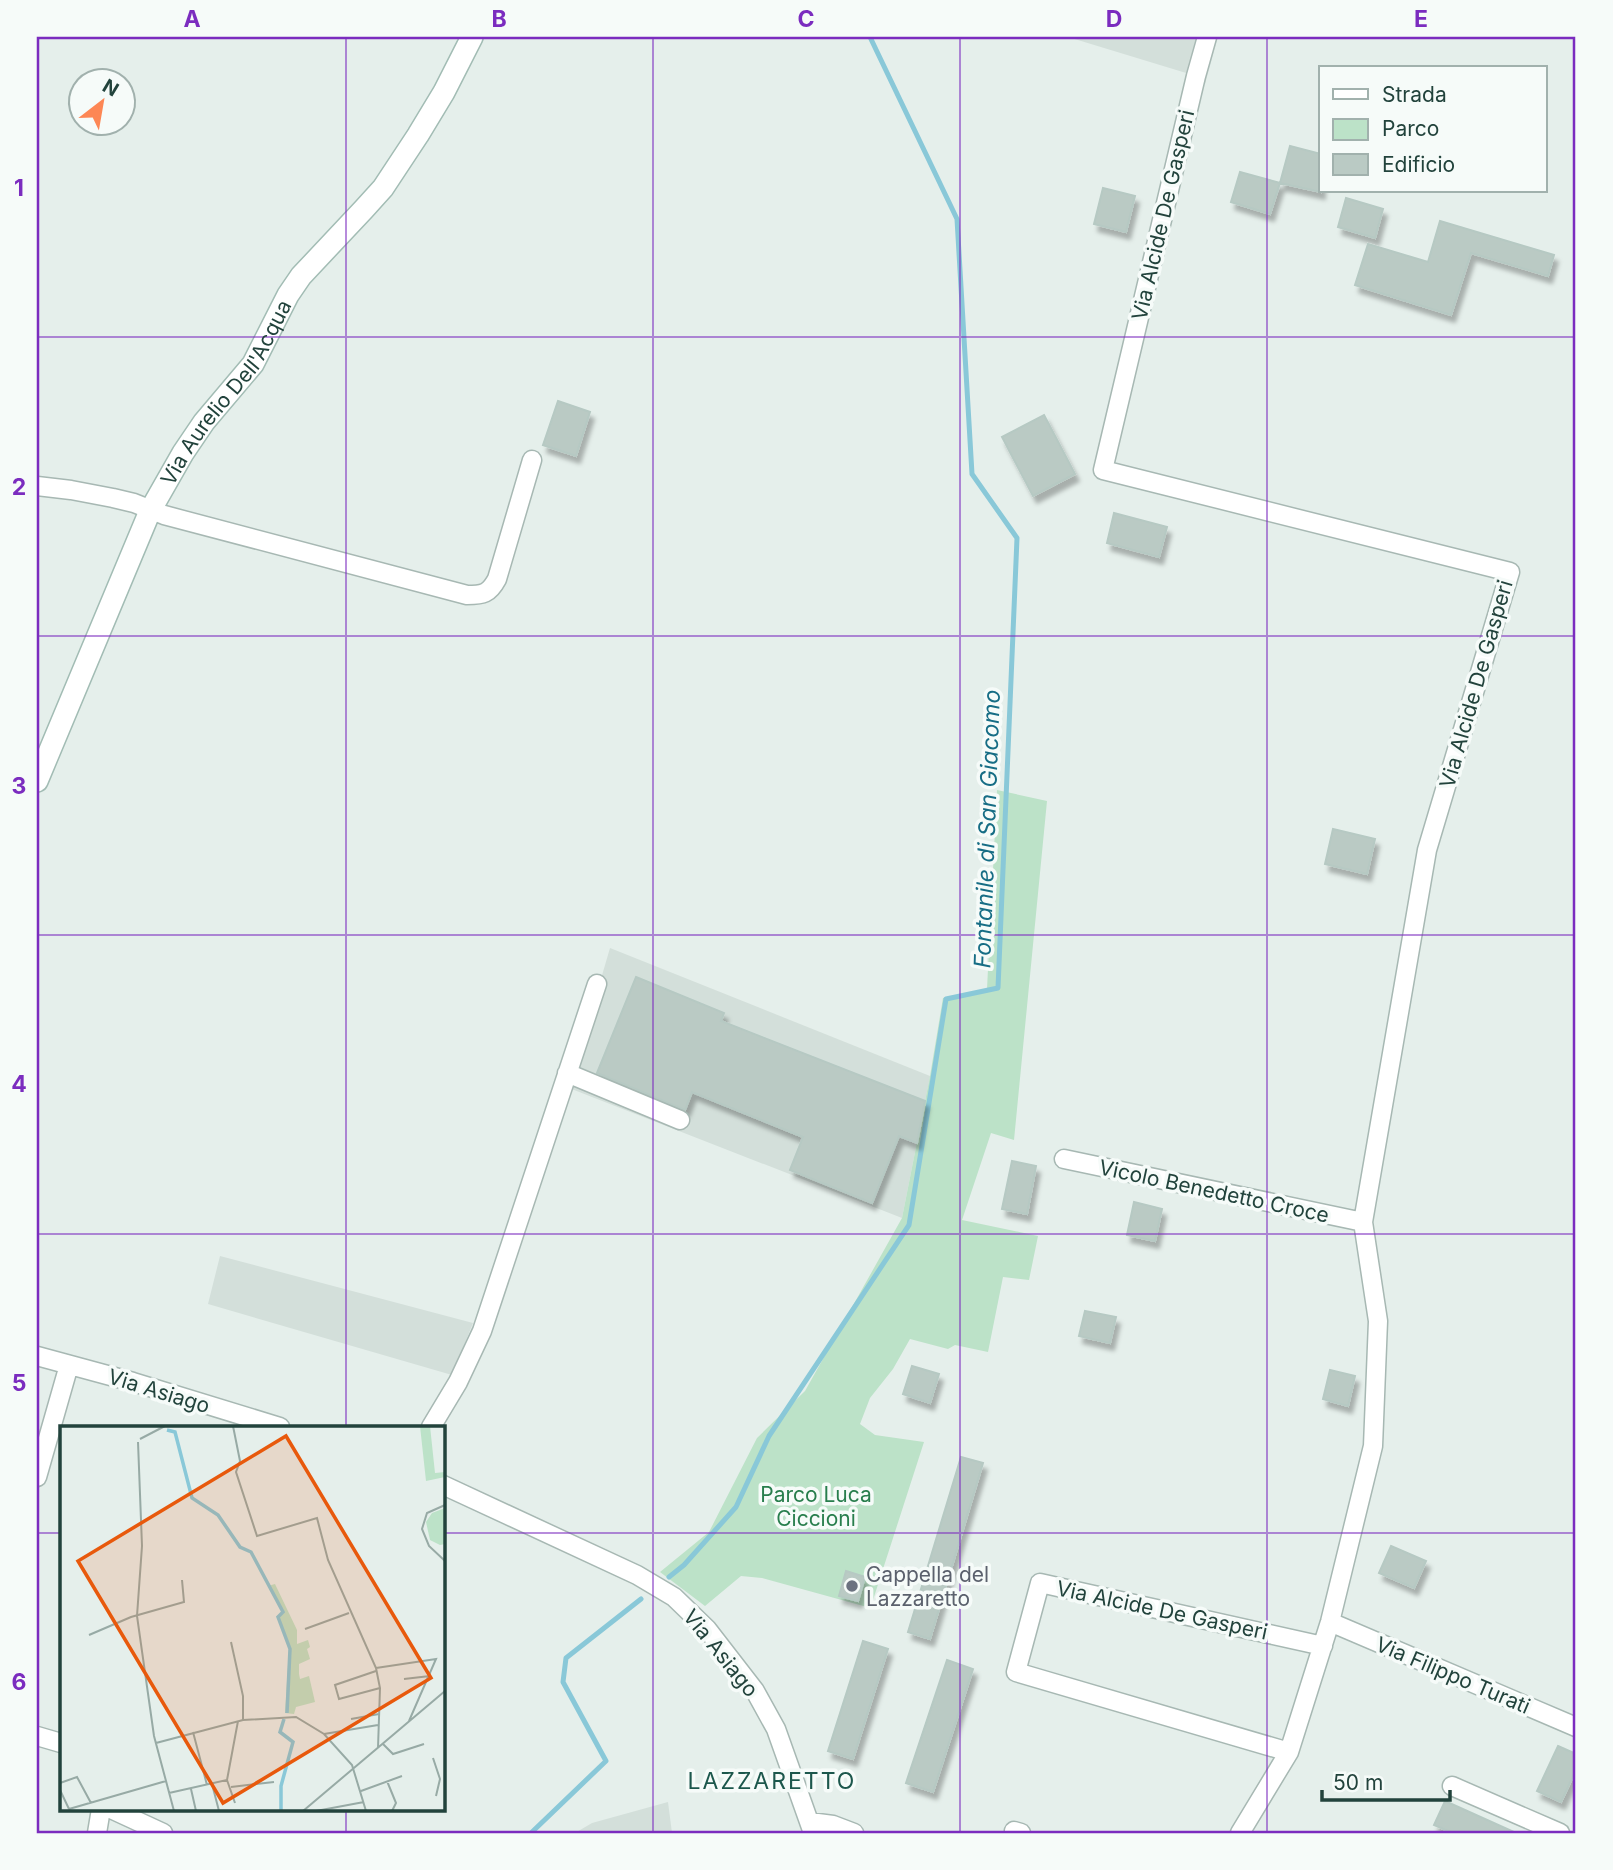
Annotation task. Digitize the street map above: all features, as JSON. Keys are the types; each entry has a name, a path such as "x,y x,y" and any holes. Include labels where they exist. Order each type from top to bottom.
{"street":[{"name":"Via Aurelio Dell'Acqua","path":"37,781 150,510 204,422 253,364 300,276 383,188 444,92 472,37"},
{"name":"Via Alcide De Gasperi","path":"1207,37 1104,470 1510,572 1427,850 1363,1222 1378,1321 1373,1446 1330,1622 1289,1752 1240,1833"},
{"path":"37,486 134,503 150,510 467,595 481,595 492,589 497,579 533,460"},
{"path":"432,1426 458,1382 482,1331 597,985"},
{"path":"567,1073 680,1120"},
{"name":"Vicolo Benedetto Croce","path":"1064,1159 1363,1222"},
{"name":"Via Asiago","path":"37,1356 277,1426"},
{"path":"37,1478 69,1365"},
{"name":"Via Asiago","path":"444,1485 637,1575 674,1597 707,1629 755,1692 776,1729 812,1828"},
{"name":"Via Alcide De Gasperi","path":"1289,1752 1016,1672 1040,1583 1323,1646"},
{"name":"Via Filippo Turati","path":"1330,1622 1576,1727"},
{"path":"37,1737 60,1744"},
{"path":"1452,1786 1560,1833"},
{"path":"97,1833 101,1811"},
{"path":"115,1811 163,1833"},
{"path":"812,1828 833,1825 854,1833"}],"shaded area":[{"path":"1068,37 1218,37 1205,84 1196,76"},
{"path":"610,948 930,1076 902,1218 569,1088"},
{"path":"220,1256 473,1323 452,1375 208,1304"},
{"path":"668,1802 672,1833 575,1833 592,1823"}],"green space":[{"name":"Parco Luca Ciccioni","path":"997,790 1047,801 1014,1140 991,1133 962,1220 1038,1236 1029,1280 1003,1277 988,1352 955,1345 948,1349 910,1339 893,1369 870,1398 860,1424 875,1435 924,1442 873,1600 867,1607 762,1578 741,1576 705,1606 660,1572 709,1532 757,1438 805,1391 902,1218 943,998 987,989"}],"building":[{"path":"1290,146 1319,153 1319,192 1280,183"},
{"path":"1240,172 1280,183 1270,214 1231,202"},
{"path":"1103,188 1135,196 1126,232 1094,224"},
{"path":"1346,198 1383,209 1375,238 1338,227"},
{"path":"1440,221 1554,255 1548,276 1471,253 1451,315 1355,285 1368,244 1428,262"},
{"path":"558,401 590,412 576,456 543,445"},
{"path":"1044,415 1075,474 1033,496 1002,437"},
{"path":"1114,513 1167,527 1159,557 1107,543"},
{"path":"1333,829 1375,839 1367,874 1325,864"},
{"path":"636,977 724,1013 721,1021 925,1101 917,1143 899,1136 872,1203 790,1170 803,1137 692,1092 685,1110 597,1073"},
{"path":"1012,1161 1036,1166 1027,1214 1002,1209"},
{"path":"1134,1202 1162,1209 1155,1241 1127,1235"},
{"path":"1085,1311 1116,1317 1110,1343 1079,1336"},
{"path":"912,1366 939,1374 930,1403 903,1394"},
{"path":"1330,1370 1355,1376 1348,1406 1323,1399"},
{"path":"961,1457 983,1463 930,1639 908,1632"},
{"path":"1391,1546 1426,1561 1414,1588 1379,1573"},
{"name":"Cappella del Lazzaretto","path":"846,1571 865,1577 858,1601 839,1596"},
{"path":"863,1641 888,1649 853,1759 828,1751"},
{"path":"947,1660 973,1669 933,1792 906,1783"},
{"path":"1558,1746 1576,1754 1576,1770 1561,1802 1537,1791"},
{"path":"1445,1801 1516,1833 1453,1833 1434,1825"}],"waterway":[{"name":"Fontanile di San Giacomo","path":"669,1577 684,1565 736,1507 769,1436 909,1225 946,999 998,988 1017,538 972,474 957,219 870,37"},
{"name":"Fontanile di San Giacomo","path":"531,1833 606,1761 563,1682 566,1658 641,1599"}],"place":[{"name":"Cappella del Lazzaretto","path":"852,1586"}],"district":[{"name":"LAZZARETTO","path":"772,1781"}]}
